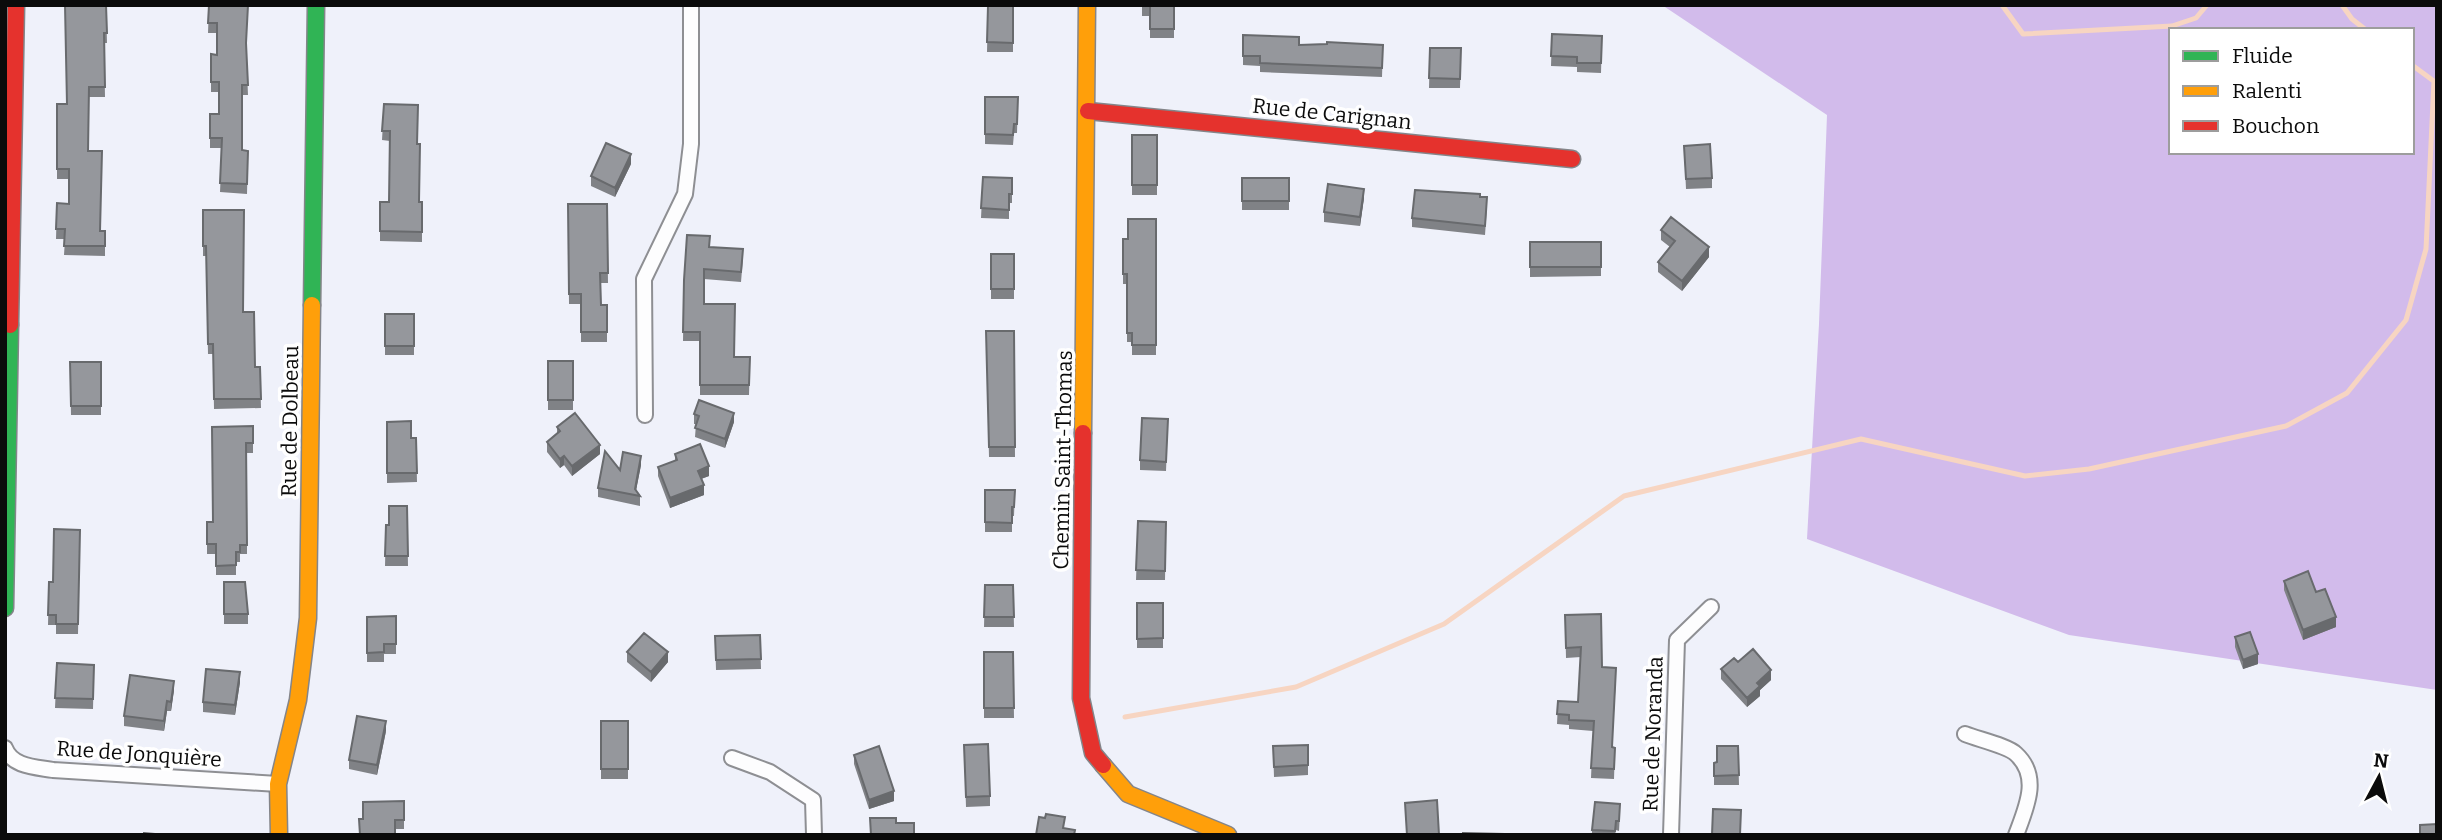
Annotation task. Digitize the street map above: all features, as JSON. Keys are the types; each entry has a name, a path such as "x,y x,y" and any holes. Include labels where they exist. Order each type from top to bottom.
{"street":[{"path":"5,608 16,5"},
{"name":"Rue de Dolbeau","path":"279,835 278,784 298,700 308,618 316,5"},
{"path":"645,415 644,279 685,194 691,144 691,5"},
{"name":"Chemin Saint-Thomas","path":"1087,5 1081,698 1093,754 1128,794 1228,835"},
{"name":"Rue de Carignan","path":"1087,111 1572,159"},
{"name":"Rue de Noranda","path":"1671,835 1677,640 1711,607"},
{"path":"1965,734 2015,752 2031,776 2027,806 2016,835"},
{"name":"Rue de Jonquière","path":"5,748 7,754 19,764 53,770 278,784"},
{"path":"732,758 770,772 813,800 814,835"}],"shaded area":[{"path":"1662,5 2437,5 2437,690 2069,635 1807,539 1827,115"}],"building":[{"path":"65,5 106,5 105,87 89,87 88,151 102,151 100,231 105,231 105,246 64,246 65,229 56,229 57,203 69,204 69,169 57,169 57,104 67,104"},
{"path":"209,5 248,5 248,85 242,85 242,150 248,151 247,184 220,183 222,138 210,138 210,114 219,114 219,82 211,82 211,54 217,55 217,23 208,23"},
{"path":"1142,5 1174,5 1174,29 1150,29 1150,6"},
{"path":"988,6 1013,6 1013,43 987,42"},
{"path":"1552,34 1602,36 1601,63 1577,63 1577,57 1551,56"},
{"path":"1243,35 1299,37 1299,45 1327,42 1383,45 1382,68 1260,63 1260,56 1243,56"},
{"path":"1430,48 1461,48 1460,79 1429,78"},
{"path":"985,97 1018,97 1017,124 1014,124 1013,135 985,134"},
{"path":"384,104 418,105 417,144 420,144 419,202 422,202 422,232 380,231 380,202 389,202 390,131 382,131"},
{"path":"1132,135 1157,135 1157,185 1132,185"},
{"path":"606,143 631,154 615,188 591,176"},
{"path":"1710,144 1712,178 1686,179 1684,146"},
{"path":"983,177 1012,178 1009,210 981,208"},
{"path":"1242,178 1289,178 1289,201 1242,201"},
{"path":"1328,184 1364,189 1360,217 1324,212"},
{"path":"1415,190 1480,194 1480,197 1487,197 1485,226 1412,218"},
{"path":"568,204 607,204 608,273 600,273 601,305 607,305 607,332 581,332 581,294 569,294"},
{"path":"203,210 244,210 243,312 254,312 255,367 260,367 261,399 214,399 213,344 208,344"},
{"path":"1671,217 1709,247 1682,281 1658,262 1675,241 1661,230"},
{"path":"1128,219 1156,219 1156,345 1132,345 1132,333 1127,333 1127,274 1123,274 1123,239 1128,239"},
{"path":"687,235 710,236 709,247 743,249 741,272 704,269 704,304 735,304 734,357 750,357 749,385 700,385 700,332 683,332"},
{"path":"1530,242 1601,242 1601,267 1530,267"},
{"path":"991,254 1014,254 1014,289 991,289"},
{"path":"385,314 414,314 414,346 385,346"},
{"path":"986,331 1014,331 1015,447 989,447"},
{"path":"548,361 573,361 573,400 548,400"},
{"path":"70,362 101,362 101,406 71,406"},
{"path":"699,400 734,413 725,439 695,428 699,416 694,414"},
{"path":"575,413 600,445 572,466 564,456 560,459 547,442 560,431 557,427"},
{"path":"1142,418 1168,419 1166,462 1140,460"},
{"path":"411,421 411,438 416,438 417,473 387,473 387,422"},
{"path":"253,426 253,443 246,443 247,545 240,545 240,552 236,552 236,565 216,566 216,544 207,544 207,522 213,522 212,427"},
{"path":"700,444 709,466 698,471 704,485 670,498 658,467 677,460 675,454"},
{"path":"605,451 620,470 623,452 641,456 635,489 640,496 598,488"},
{"path":"985,490 1015,490 1012,523 985,522"},
{"path":"389,506 407,506 408,556 385,556"},
{"path":"1138,521 1166,522 1165,571 1136,570"},
{"path":"54,529 80,530 78,624 56,624 56,615 48,615 49,582 53,582"},
{"path":"2308,571 2316,592 2325,589 2336,617 2303,630 2284,581"},
{"path":"224,582 245,582 248,614 224,614"},
{"path":"985,585 1013,585 1014,617 984,617"},
{"path":"1137,603 1163,603 1163,638 1137,639"},
{"path":"1601,614 1602,667 1616,668 1612,747 1615,748 1614,769 1591,768 1594,721 1569,720 1569,715 1557,714 1558,701 1578,702 1581,647 1566,648 1565,615"},
{"path":"396,616 396,644 384,644 384,652 367,653 367,617"},
{"path":"2250,632 2258,654 2243,660 2235,637"},
{"path":"644,633 668,652 651,672 627,652"},
{"path":"760,635 761,659 716,660 715,636"},
{"path":"1753,649 1771,670 1757,683 1760,686 1747,698 1721,669 1734,658 1738,662"},
{"path":"984,652 1013,652 1014,708 984,708"},
{"path":"57,663 94,665 93,699 55,698"},
{"path":"206,669 240,672 235,705 203,702"},
{"path":"130,675 174,681 171,702 167,701 164,721 124,716"},
{"path":"357,716 386,721 377,765 349,760"},
{"path":"601,721 628,721 628,769 601,769"},
{"path":"988,744 990,796 966,797 964,745"},
{"path":"1308,745 1308,765 1274,767 1273,746"},
{"path":"879,746 894,791 869,800 854,755"},
{"path":"1717,746 1738,746 1739,775 1714,776"},
{"path":"1437,800 1439,835 1407,835 1405,803"},
{"path":"404,801 404,820 395,820 395,835 360,835 359,819 363,819 363,802"},
{"path":"1595,802 1620,804 1619,821 1616,821 1615,831 1592,830"},
{"path":"1713,809 1741,810 1740,835 1712,835"},
{"path":"1046,814 1065,817 1063,828 1075,830 1074,835 1036,835 1039,817 1045,818"},
{"path":"870,818 896,818 896,823 914,823 914,835 871,835"},
{"path":"2437,824 2437,835 2420,835 2420,825"},
{"path":"1504,834 1504,835 1463,835"}],"waterway":[{"path":"2002,5 2023,34 2172,26 2196,18 2207,5"},
{"path":"2342,5 2352,19 2363,28"},
{"path":"2414,66 2435,82"},
{"path":"1125,717 1296,687 1444,624 1624,496 1861,439 2025,476 2089,469 2286,426 2347,393 2406,320 2426,249 2434,81"}],"traffic: fast":[{"path":"312,305 316,5"},
{"path":"5,608 10,325"}],"traffic: slow":[{"path":"1083,433 1087,5"},
{"path":"279,835 278,784 298,700 308,618 312,305"},
{"path":"1103,765 1128,794 1228,835"}],"traffic: jam":[{"path":"10,325 16,5"},
{"path":"1088,111 1572,159"},
{"path":"1083,433 1081,698 1093,753 1103,765"}]}
